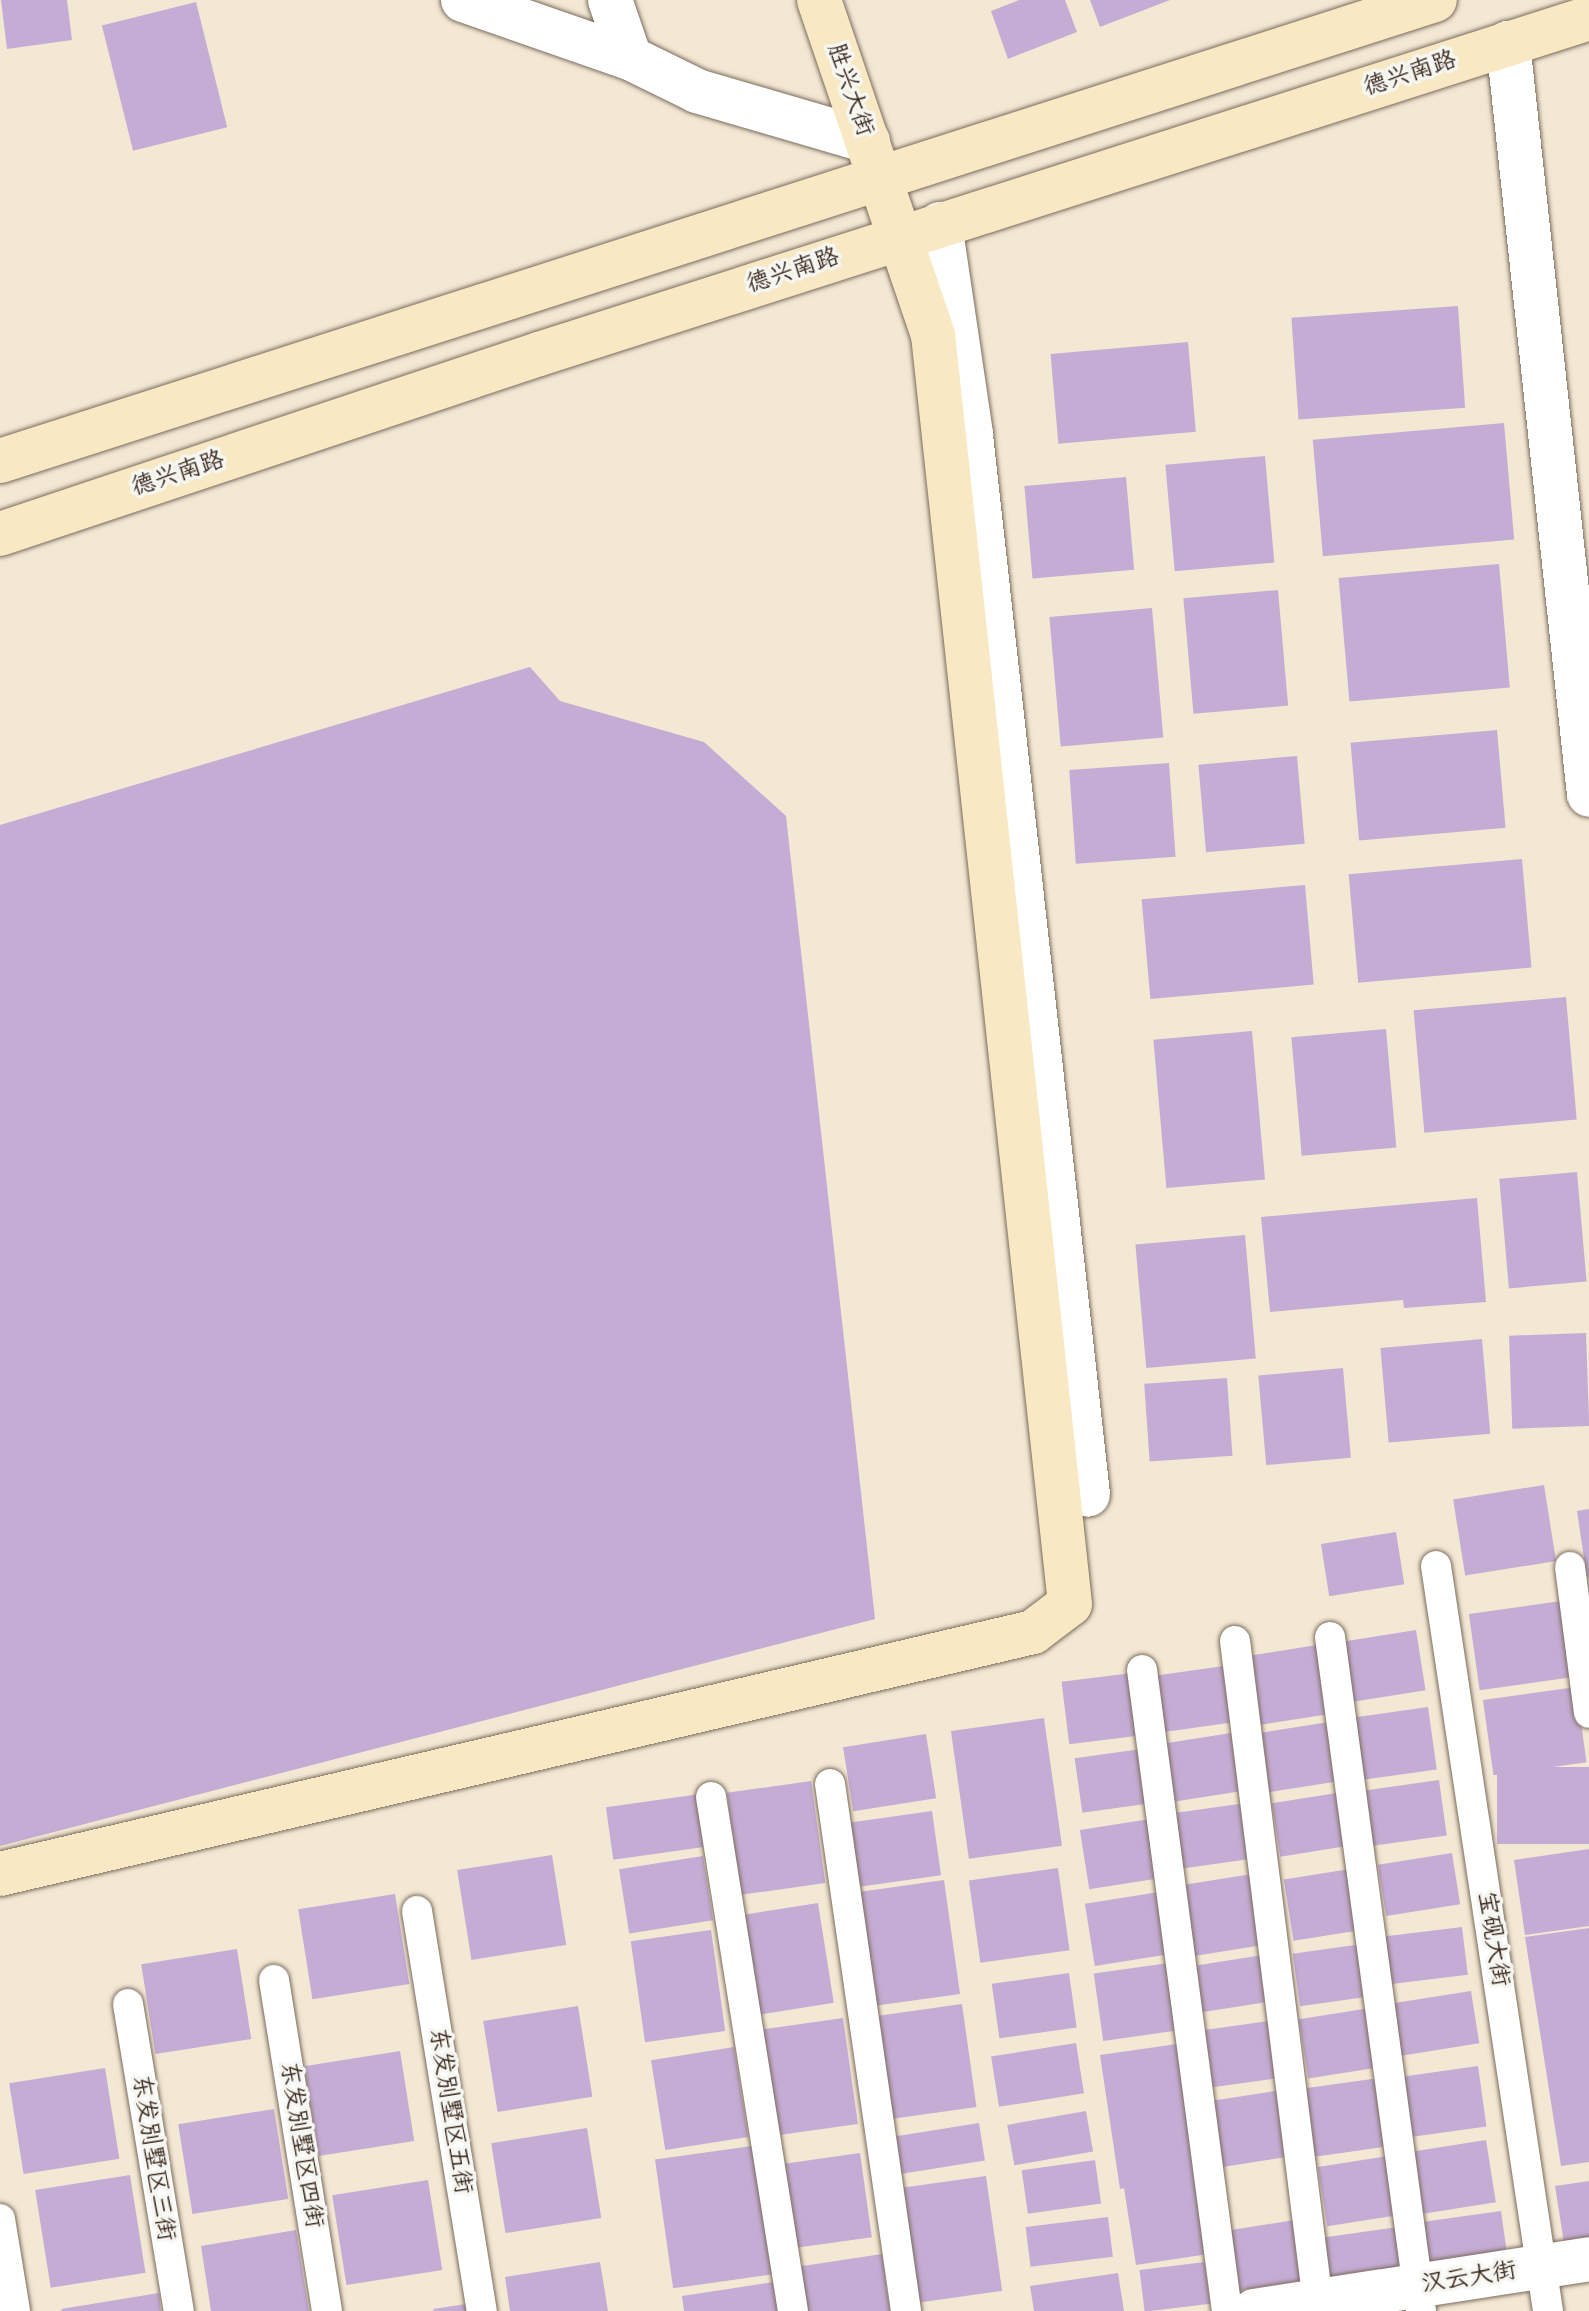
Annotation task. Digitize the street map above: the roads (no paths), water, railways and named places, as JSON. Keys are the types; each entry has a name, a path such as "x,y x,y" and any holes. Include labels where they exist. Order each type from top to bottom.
{"main road":[{"name":"胜兴大街","path":"0,1874 1033,1632 1070,1604 920,230 875,160 819,0"},
{"path":"0,461 875,160 1435,0"},
{"name":"德兴南路","path":"0,534 920,230 1589,18"}],"street":[{"path":"463,0 630,58 697,91 875,160"},
{"path":"610,0 630,58"},
{"path":"1508,43 1589,795"},
{"path":"920,230 971,435 1088,1495"},
{"name":"汉云大街","path":"1254,2311 1419,2298 1542,2266 1589,2259"}],"lane":[{"name":"宝砚大街","path":"1436,1566 1548,2311"},
{"path":"1570,1567 1589,1713"},
{"path":"1330,1637 1419,2298"},
{"path":"1235,1641 1319,2306"},
{"path":"1142,1670 1227,2311"},
{"path":"830,1784 906,2311"},
{"path":"711,1797 793,2311"},
{"name":"东发别墅区五街","path":"417,1911 482,2311"},
{"name":"东发别墅区四街","path":"274,1980 327,2311"},
{"name":"东发别墅区三街","path":"128,2004 179,2311"},
{"path":"0,2219 15,2311"}]}
